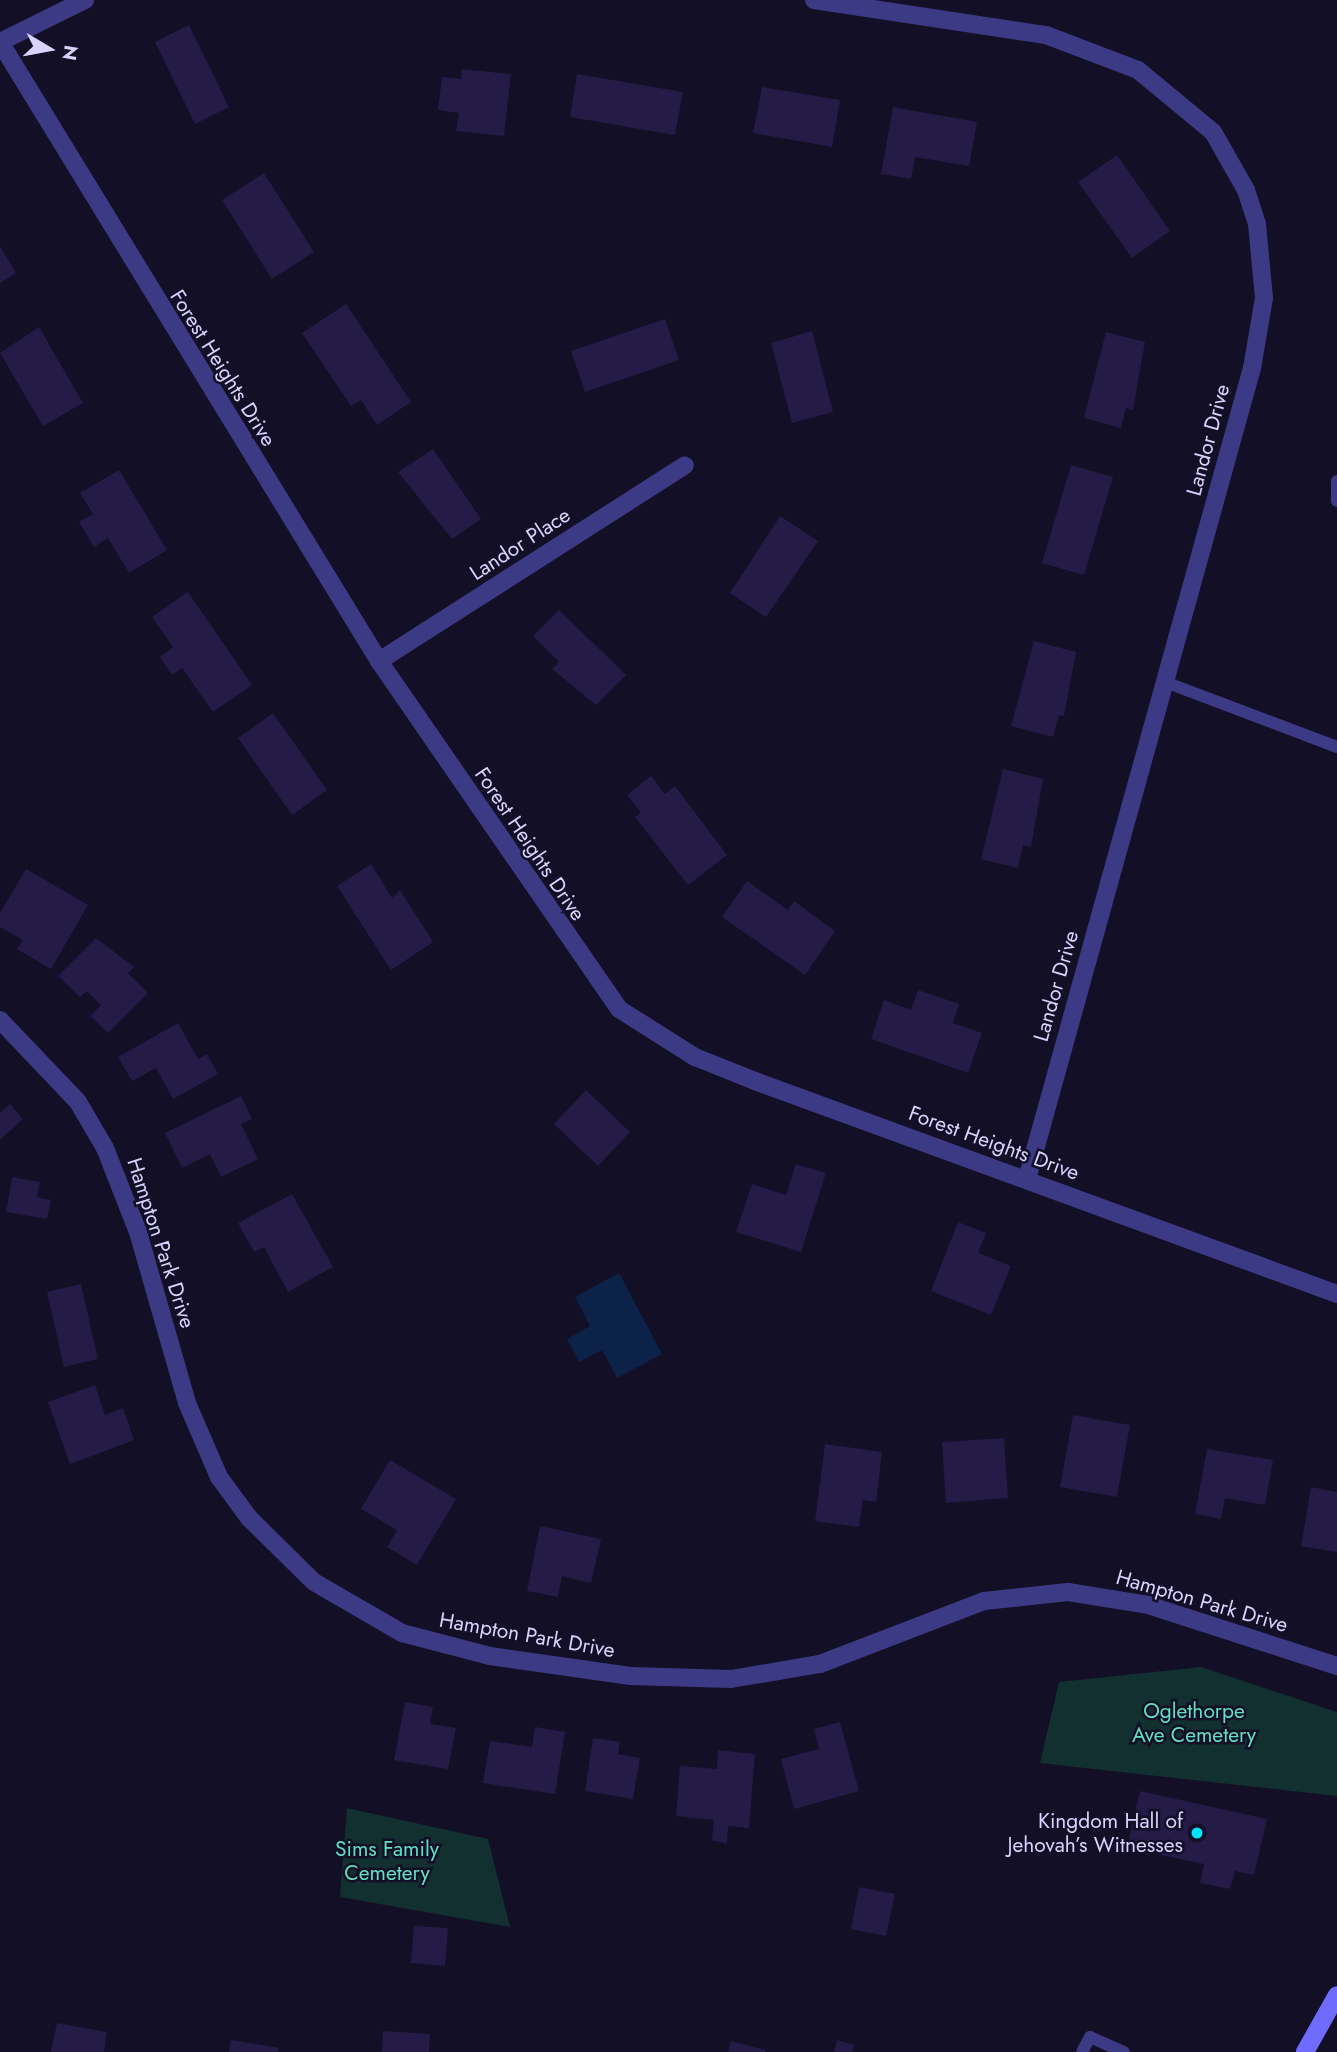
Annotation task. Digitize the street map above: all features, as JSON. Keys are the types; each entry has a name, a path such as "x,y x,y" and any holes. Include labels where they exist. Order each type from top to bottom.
{"main road":[{"path":"1305,2052 1337,1995"}],"street":[{"path":"0,42 85,0"},
{"name":"Landor Drive","path":"814,0 1008,28 1108,56 1191,110 1236,170 1263,260 1260,332 1027,1179"},
{"name":"Forest Heights Drive","path":"0,42 379,661 619,1009 695,1057 1337,1294"},
{"name":"Landor Place","path":"379,661 685,465"},
{"name":"Hampton Park Drive","path":"0,1020 78,1102 105,1148 138,1232 187,1403 219,1477 249,1518 314,1582 402,1633 444,1647 618,1675 731,1679 820,1664 984,1601 1068,1592 1148,1605 1337,1666"}],"lane":[{"path":"1337,481 1337,500"},
{"path":"1165,682 1337,747"},
{"path":"1082,2052 1090,2037 1124,2052"}],"green space":[{"name":"Oglethorpe Ave Cemetery","path":"1201,1667 1337,1712 1337,1796 1040,1763 1059,1682"},
{"name":"Sims Family Cemetery","path":"347,1808 488,1839 510,1927 340,1897"}],"water":[{"path":"619,1273 662,1354 617,1378 602,1350 579,1362 567,1339 590,1326 575,1297"}],"building":[{"path":"189,25 229,107 195,124 155,42"},
{"path":"462,69 511,74 504,136 456,131 459,113 438,110 442,77 461,79"},
{"path":"577,74 683,92 675,135 570,117"},
{"path":"762,87 840,100 832,147 753,133"},
{"path":"893,107 977,122 969,166 915,157 911,179 881,174"},
{"path":"1117,155 1170,231 1132,258 1078,182"},
{"path":"264,173 314,252 272,279 222,200"},
{"path":"0,246 16,273 0,283"},
{"path":"346,304 411,402 377,425 361,400 351,406 302,333"},
{"path":"665,319 679,360 585,392 571,351"},
{"path":"39,327 83,403 43,426 0,353"},
{"path":"812,331 833,412 792,423 771,343"},
{"path":"1106,332 1145,342 1133,410 1126,408 1121,428 1084,418"},
{"path":"433,449 481,519 452,539 398,472"},
{"path":"1071,465 1113,477 1084,575 1042,563"},
{"path":"119,470 167,550 129,573 108,538 94,547 79,522 93,514 80,493"},
{"path":"780,516 818,541 766,617 730,593"},
{"path":"188,592 252,685 213,712 182,668 172,675 160,657 173,647 152,617"},
{"path":"559,610 626,675 596,705 552,669 559,662 533,636"},
{"path":"1034,641 1076,652 1064,716 1059,715 1053,737 1011,726"},
{"path":"273,713 327,790 292,815 238,738"},
{"path":"1003,769 1043,779 1031,847 1023,845 1018,868 981,859"},
{"path":"651,776 665,794 675,786 727,855 688,885 635,817 641,813 627,795"},
{"path":"371,864 392,898 400,890 433,942 391,970 337,886"},
{"path":"26,869 88,905 51,969 17,949 23,940 0,927 0,913"},
{"path":"747,881 788,910 794,901 835,931 805,975 722,917"},
{"path":"96,938 134,967 128,973 148,993 108,1033 90,1016 101,1005 87,991 80,997 58,976"},
{"path":"918,990 959,1004 953,1023 982,1033 968,1073 871,1039 884,1000 911,1010"},
{"path":"178,1023 198,1059 207,1054 218,1074 173,1099 156,1068 132,1081 118,1057"},
{"path":"586,1090 630,1132 598,1166 554,1124"},
{"path":"241,1096 252,1119 241,1124 258,1159 221,1177 210,1154 182,1168 165,1133"},
{"path":"10,1104 23,1119 0,1140 0,1113"},
{"path":"796,1164 826,1173 801,1252 736,1232 752,1184 786,1195"},
{"path":"12,1177 40,1182 37,1197 51,1200 47,1219 6,1212"},
{"path":"292,1194 333,1267 288,1292 264,1247 254,1252 238,1223"},
{"path":"958,1222 986,1233 978,1253 1011,1266 991,1315 931,1291"},
{"path":"81,1284 98,1359 64,1367 47,1292"},
{"path":"95,1385 105,1415 123,1408 134,1440 70,1464 48,1402"},
{"path":"1073,1415 1130,1425 1117,1497 1060,1487"},
{"path":"1004,1438 1008,1498 946,1503 942,1442"},
{"path":"825,1444 882,1452 876,1502 863,1500 859,1527 815,1521"},
{"path":"1207,1449 1273,1460 1265,1505 1225,1498 1221,1519 1195,1514"},
{"path":"390,1460 456,1499 417,1565 387,1547 397,1530 361,1509"},
{"path":"1311,1487 1337,1492 1337,1552 1301,1546"},
{"path":"540,1526 601,1539 591,1583 562,1576 558,1597 527,1591"},
{"path":"405,1702 433,1707 430,1724 456,1728 448,1769 394,1760"},
{"path":"840,1722 859,1791 794,1809 781,1759 819,1749 814,1729"},
{"path":"535,1727 565,1732 555,1794 483,1783 490,1741 532,1747"},
{"path":"593,1738 620,1742 618,1754 640,1758 633,1799 585,1791"},
{"path":"718,1750 755,1754 749,1828 728,1826 727,1843 712,1841 714,1820 676,1816 680,1766 717,1769"},
{"name":"Kingdom Hall of Jehovah’s Witnesses","path":"1140,1791 1267,1819 1254,1875 1235,1871 1230,1889 1200,1883 1204,1864 1127,1848"},
{"path":"859,1887 895,1894 886,1936 851,1929"},
{"path":"414,1926 448,1928 445,1966 411,1963"},
{"path":"57,2023 107,2032 104,2052 51,2052"},
{"path":"383,2031 430,2034 429,2052 382,2052"},
{"path":"231,2040 279,2048 278,2052 229,2052"},
{"path":"837,2040 854,2045 852,2052 834,2052"},
{"path":"731,2041 765,2050 765,2052 728,2052"}],"place":[{"name":"Kingdom Hall of Jehovah’s Witnesses","path":"1197,1833"}]}
